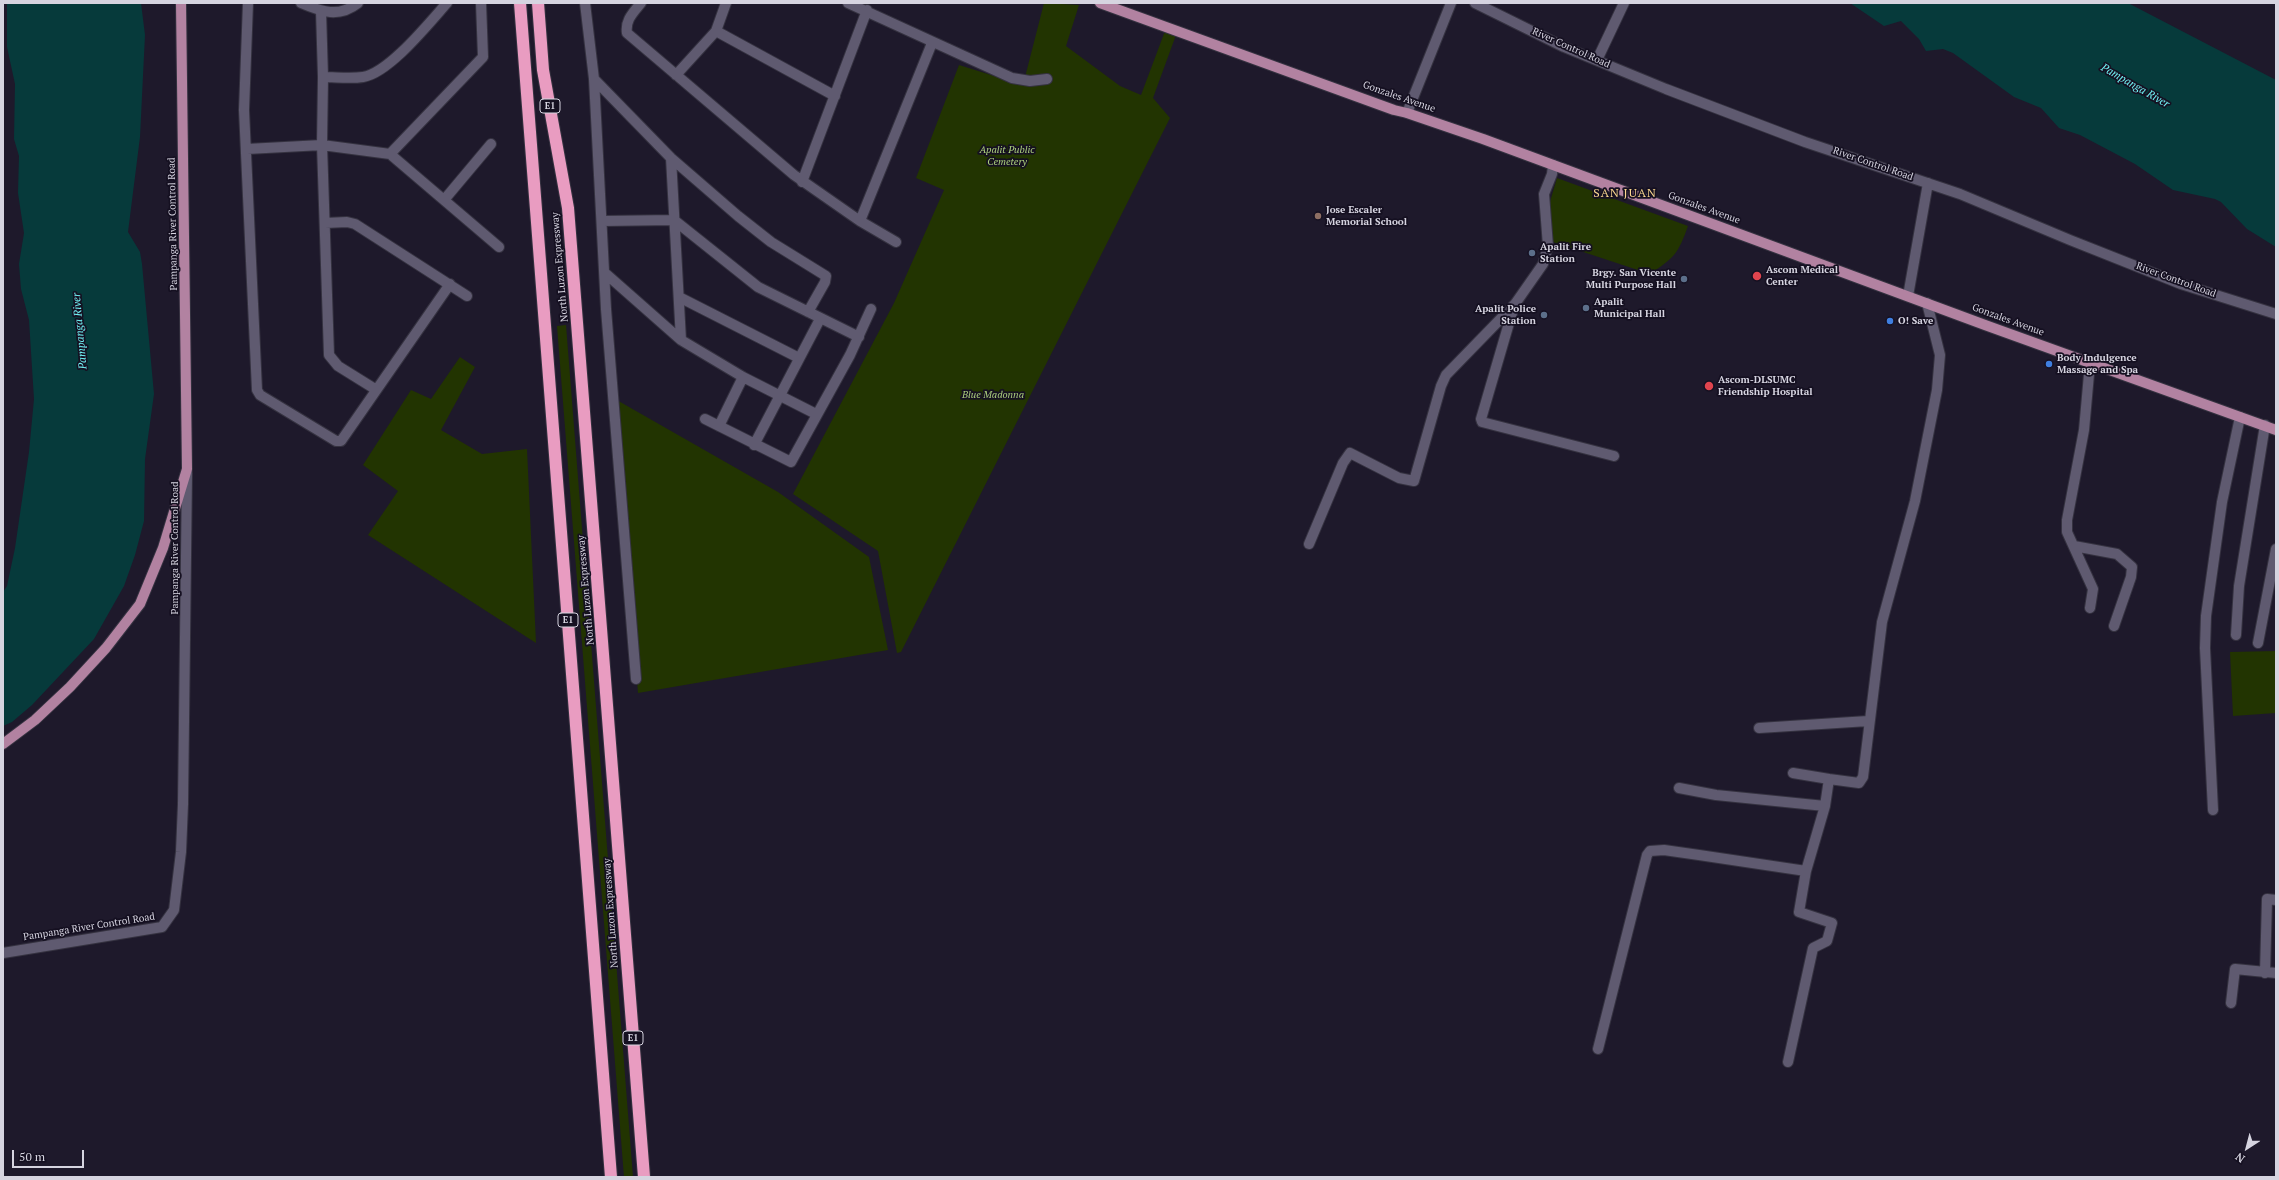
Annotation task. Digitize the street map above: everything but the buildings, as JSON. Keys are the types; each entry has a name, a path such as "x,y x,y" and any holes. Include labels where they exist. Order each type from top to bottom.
{"highway":[{"name":"North Luzon Expressway","path":"520,3 612,1177"},
{"name":"North Luzon Expressway","path":"538,3 543,70 568,208 644,1177"}],"main road":[{"name":"Pampanga River Control Road","path":"181,3 188,469"},
{"name":"Gonzales Avenue","path":"1100,3 1119,7 1394,110 1407,113 1553,165 2276,430"},
{"path":"3,744 30,724 70,687 106,648 140,604 163,548 188,469"}],"street":[{"path":"248,3 244,110 257,390 260,395 339,442 342,440 375,389 450,284"},
{"path":"301,3 321,11 345,12 358,3"},
{"path":"323,77 363,77 375,73 414,40 447,3"},
{"path":"390,154 483,57 481,3"},
{"path":"585,3 594,79 605,273 636,679"},
{"path":"641,3 629,18 626,26 627,33 802,182 860,221 896,242"},
{"path":"676,75 716,31 726,3"},
{"path":"848,3 867,10 932,43 1012,78 1030,81 1047,79"},
{"path":"1407,113 1451,3"},
{"name":"River Control Road","path":"1475,3 1515,24 1666,89 1805,142 1960,194 2181,284 2276,314"},
{"path":"1597,60 1624,3"},
{"path":"802,182 867,10"},
{"path":"321,11 323,77 322,145 329,355 338,366 375,389"},
{"path":"716,31 835,96"},
{"path":"860,221 932,43"},
{"path":"594,79 671,158 771,242 826,276 825,282 808,312"},
{"path":"444,200 491,144"},
{"path":"247,149 322,145 390,154 499,247"},
{"path":"671,158 680,297 681,340"},
{"path":"1309,544 1343,463 1350,453 1399,478 1414,481 1440,386 1446,375 1515,304 1543,264 1548,246 1544,194 1552,174 1553,165"},
{"path":"1908,296 1928,182"},
{"path":"602,220 674,220 758,287 859,337"},
{"path":"325,223 346,222 355,224 467,296"},
{"path":"605,273 681,340 743,377 816,414"},
{"path":"680,297 799,358"},
{"path":"1792,773 1859,783 1863,777 1868,722 1882,622 1915,501 1937,390 1940,355 1928,303"},
{"path":"1515,304 1481,419 1482,422 1614,456"},
{"path":"705,419 754,445 791,462 859,337 871,309"},
{"path":"754,445 820,319"},
{"path":"2090,363 2084,430 2067,520 2067,532 2092,589 2090,608"},
{"path":"719,426 743,377"},
{"path":"2213,810 2205,623 2222,502 2240,417"},
{"path":"2236,635 2239,586 2265,426"},
{"name":"Pampanga River Control Road","path":"3,953 162,927 174,910 181,852 183,804 188,469"},
{"path":"2074,546 2118,554 2132,567 2131,576 2114,626"},
{"path":"2258,643 2276,549"},
{"path":"1759,728 1868,722"},
{"path":"1788,1062 1814,948 1828,940 1832,923 1799,912 1806,871 1825,806 1829,779"},
{"path":"1679,788 1716,795 1825,806"},
{"path":"1598,1049 1647,855 1650,851 1664,850 1806,871"},
{"path":"2265,973 2268,899 2276,900"},
{"path":"2232,1003 2235,969 2276,973"}],"green space":[{"name":"Apalit Public Cemetery","path":"1044,3 1079,5 1066,46 1120,86 1141,95 1165,31 1176,35 1153,98 1170,118 901,652 897,653 878,551 793,494 894,303 944,190 916,178 959,65 1023,85"},
{"path":"1557,178 1688,226 1675,254 1650,274 1553,242 1549,205"},
{"path":"566,325 633,1177 624,1177 557,326"},
{"path":"460,357 475,367 441,430 482,454 527,449 536,643 368,535 398,491 363,465 411,390 431,399"},
{"path":"615,399 778,492 869,557 888,650 638,693"},
{"path":"2276,651 2276,713 2233,716 2230,652"}],"water":[{"name":"Pampanga River","path":"7,3 141,3 145,35 140,137 128,232 140,252 142,264 154,394 145,459 144,521 135,555 124,586 94,639 32,705 12,722 3,726 3,592 7,586 15,548 29,452 34,399 29,320 21,289 19,264 24,233 18,193 19,156 14,139 15,84 7,47"},
{"name":"Pampanga River","path":"1850,3 2128,3 2276,80 2276,247 2247,229 2221,202 2215,199 2173,190 2135,164 2080,135 2059,128 2041,108 2014,97 1953,53 1943,49 1926,51 1919,39 1901,21 1884,26"}],"place":[{"name":"Jose Escaler Memorial School","path":"1318,216"},
{"name":"Apalit Fire Station","path":"1532,253"},
{"name":"Ascom Medical Center","path":"1757,276"},
{"name":"Brgy. San Vicente Multi Purpose Hall","path":"1684,279"},
{"name":"Apalit Municipal Hall","path":"1586,308"},
{"name":"Apalit Police Station","path":"1544,315"},
{"name":"O! Save","path":"1890,321"},
{"name":"Body Indulgence Massage and Spa","path":"2049,364"},
{"name":"Ascom-DLSUMC Friendship Hospital","path":"1709,386"}],"district":[{"name":"SAN JUAN","path":"1625,194"}],"park label":[{"name":"Blue Madonna","path":"993,395"}]}
